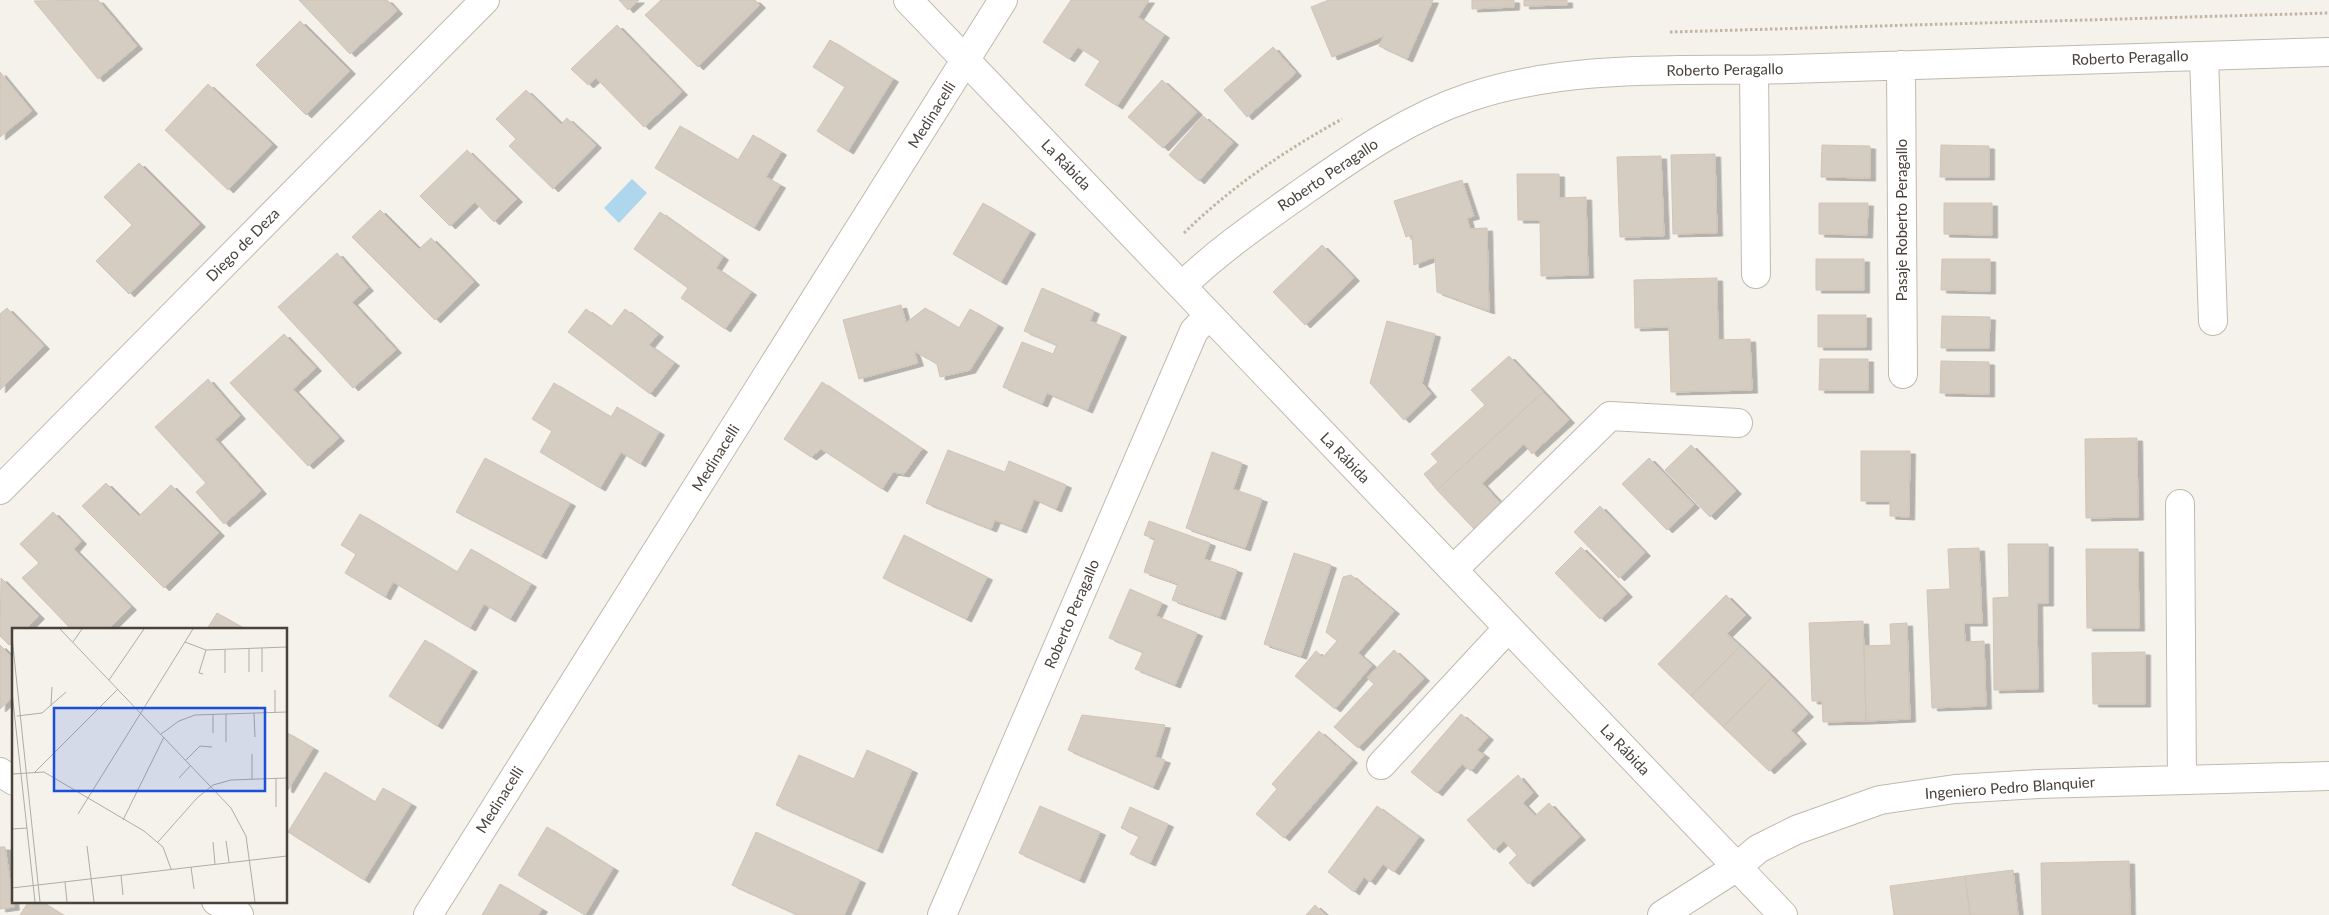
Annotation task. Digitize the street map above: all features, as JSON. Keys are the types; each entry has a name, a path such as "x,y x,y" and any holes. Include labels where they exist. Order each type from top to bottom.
{"street":[{"name":"Diego de Deza","path":"0,490 485,0"},
{"name":"La Rábida","path":"908,0 1182,286 1208,316 1783,915"},
{"name":"Medinacelli","path":"428,915 1003,0"},
{"name":"Roberto Peragallo","path":"1182,286 1198,271 1263,220 1382,137 1428,114 1468,98 1510,86 1596,73 1754,70 2329,52"},
{"path":"2204,56 2214,321"},
{"name":"Pasaje Roberto Peragallo","path":"1901,65 1903,374"},
{"path":"1754,70 1756,274"},
{"name":"Roberto Peragallo","path":"942,915 1194,331 1208,316"},
{"path":"1453,570 1610,416 1738,423"},
{"path":"2180,504 2182,780"},
{"path":"1381,765 1508,628"},
{"path":"0,772 12,780"},
{"name":"Ingeniero Pedro Blanquier","path":"1662,915 1737,867 1758,849 1796,830 1880,800 1955,789 2038,784 2329,776"},
{"path":"218,902 239,915"}],"water":[{"path":"632,179 647,193 619,223 604,208"}],"building":[{"path":"98,0 137,46 98,79 34,1"},
{"path":"299,0 387,0 397,11 350,54"},
{"path":"619,0 639,0 628,10"},
{"path":"661,0 755,0 760,5 698,67 645,15"},
{"path":"1071,0 1149,0 1138,17 1164,35 1117,106 1085,85 1100,61 1078,47 1069,59 1043,42"},
{"path":"1329,0 1433,0 1407,59 1379,46 1384,36 1332,57 1311,7"},
{"path":"1472,0 1514,0 1514,7 1472,9"},
{"path":"1524,0 1567,0 1567,5 1524,6"},
{"path":"300,21 350,71 306,115 256,65"},
{"path":"617,25 682,92 644,127 596,78 588,85 571,69"},
{"path":"830,40 893,79 848,151 817,131 845,87 813,67"},
{"path":"1273,47 1296,73 1247,117 1224,90"},
{"path":"0,72 32,111 0,137"},
{"path":"1162,80 1197,112 1163,148 1128,117"},
{"path":"208,84 272,144 228,190 165,130"},
{"path":"526,90 561,124 567,118 596,145 553,189 509,146 516,139 496,119"},
{"path":"1203,116 1233,142 1199,181 1169,155"},
{"path":"680,126 738,160 753,135 781,152 766,177 780,185 754,228 655,168"},
{"path":"1822,145 1870,146 1870,178 1821,177"},
{"path":"1941,145 1989,146 1989,177 1940,177"},
{"path":"467,150 517,199 494,222 475,202 450,226 420,196"},
{"path":"1715,154 1717,233 1673,234 1671,155"},
{"path":"1661,156 1664,236 1620,237 1617,157"},
{"path":"139,163 200,224 129,294 96,261 132,225 104,197"},
{"path":"1517,174 1559,174 1559,198 1586,197 1588,275 1541,276 1540,220 1518,220"},
{"path":"1462,180 1474,216 1467,218 1470,229 1487,228 1489,311 1437,292 1435,257 1414,265 1412,235 1406,237 1394,201"},
{"path":"983,203 1030,231 1001,282 953,254"},
{"path":"1819,203 1868,203 1867,235 1819,234"},
{"path":"1944,203 1992,203 1992,235 1944,234"},
{"path":"380,210 419,249 431,238 474,282 435,320 352,237"},
{"path":"660,212 723,257 716,268 751,292 725,329 681,298 688,288 634,249"},
{"path":"1322,245 1354,278 1305,325 1273,292"},
{"path":"337,253 368,288 352,302 396,350 353,388 278,307"},
{"path":"1816,259 1864,259 1864,290 1816,290"},
{"path":"1942,259 1990,259 1990,291 1941,290"},
{"path":"1717,278 1718,340 1750,339 1752,390 1671,392 1669,327 1635,328 1634,280"},
{"path":"1042,288 1094,311 1090,321 1121,334 1087,410 1047,393 1042,404 1003,387 1022,342 1053,354 1057,345 1024,331"},
{"path":"901,305 906,323 925,308 959,328 970,309 998,325 970,370 940,377 937,364 914,351 918,363 859,379 843,320"},
{"path":"7,308 44,346 0,390 0,314"},
{"path":"586,309 611,327 625,309 658,334 649,345 674,363 650,394 568,332"},
{"path":"1818,315 1866,315 1866,347 1818,347"},
{"path":"1942,316 1990,317 1989,348 1941,348"},
{"path":"1387,321 1435,334 1422,383 1431,394 1404,420 1370,383"},
{"path":"284,334 316,368 293,389 339,438 308,466 230,383"},
{"path":"1509,356 1543,392 1437,490 1424,474 1438,462 1431,454 1485,405 1471,390"},
{"path":"1820,359 1868,359 1868,390 1819,390"},
{"path":"1941,361 1989,362 1989,394 1940,393"},
{"path":"208,379 240,416 215,439 261,491 224,524 196,492 206,483 155,427"},
{"path":"822,382 922,449 904,474 893,472 882,489 821,449 811,457 784,439"},
{"path":"554,383 611,417 617,407 659,432 640,464 621,452 600,488 540,452 552,431 532,419"},
{"path":"1543,392 1569,420 1532,454 1524,444 1482,483 1502,505 1475,530 1437,490"},
{"path":"2137,438 2138,517 2086,518 2085,439"},
{"path":"1691,445 1736,491 1710,517 1665,470"},
{"path":"948,450 1005,472 1009,461 1066,485 1056,509 1034,499 1021,530 995,520 991,529 926,503"},
{"path":"1861,451 1910,451 1909,517 1890,516 1890,501 1861,501"},
{"path":"1212,452 1242,463 1233,489 1262,499 1245,548 1186,528"},
{"path":"485,458 570,503 541,556 456,512"},
{"path":"1649,458 1694,505 1667,530 1622,484"},
{"path":"106,483 139,516 171,485 219,533 164,588 82,506"},
{"path":"1600,506 1645,553 1619,578 1574,532"},
{"path":"53,512 81,541 74,549 131,607 110,628 70,628 22,578 39,563 20,544"},
{"path":"360,514 457,572 471,549 531,584 510,619 484,604 470,628 393,582 385,597 345,573 356,554 341,545"},
{"path":"1149,521 1210,543 1204,559 1237,570 1220,617 1172,600 1178,584 1144,572 1155,539 1144,535"},
{"path":"904,535 987,577 966,619 883,578"},
{"path":"2008,544 2048,544 2048,603 2037,603 2038,689 1994,690 1993,598 2009,597"},
{"path":"1581,547 1627,594 1600,619 1555,573"},
{"path":"1979,548 1982,623 1964,623 1965,642 1984,641 1986,706 1932,708 1927,590 1950,589 1948,549"},
{"path":"2086,549 2138,549 2139,628 2087,628"},
{"path":"1294,553 1331,565 1301,656 1264,644"},
{"path":"1351,575 1394,611 1358,653 1372,665 1335,709 1295,676 1316,651 1323,657 1337,641 1326,632 1343,577"},
{"path":"1,578 39,616 27,628 12,628 12,642 9,645 0,636"},
{"path":"1130,589 1162,603 1156,616 1197,633 1175,685 1135,669 1143,652 1109,638"},
{"path":"1726,595 1746,615 1727,634 1740,646 1691,696 1658,664"},
{"path":"217,613 243,628 208,628"},
{"path":"1863,621 1866,721 1823,722 1822,701 1812,701 1809,623"},
{"path":"1907,623 1910,719 1866,721 1864,646 1891,645 1890,624"},
{"path":"425,640 472,669 437,726 389,696"},
{"path":"0,645 12,657 12,698 0,709"},
{"path":"1740,646 1772,677 1723,727 1691,696"},
{"path":"1394,650 1424,678 1358,748 1334,727 1374,684 1367,678"},
{"path":"2145,652 2145,704 2093,704 2092,653"},
{"path":"1772,677 1808,714 1791,730 1801,741 1769,771 1723,727"},
{"path":"1461,714 1488,737 1477,750 1484,755 1471,771 1462,764 1437,793 1411,772"},
{"path":"1082,715 1165,725 1155,757 1165,760 1153,787 1068,750"},
{"path":"1319,731 1352,760 1284,838 1256,814 1277,789 1272,784"},
{"path":"288,733 313,748 288,790"},
{"path":"867,750 912,770 877,850 776,805 799,755 854,779"},
{"path":"325,772 375,802 383,788 411,804 364,880 288,832"},
{"path":"1518,775 1533,793 1523,803 1535,816 1549,803 1580,837 1528,884 1509,863 1517,855 1504,841 1494,850 1467,820"},
{"path":"1040,806 1100,832 1079,880 1019,853"},
{"path":"1377,806 1419,837 1394,872 1383,864 1370,882 1364,877 1354,892 1328,872"},
{"path":"1130,807 1168,824 1150,863 1130,854 1139,836 1121,828"},
{"path":"547,827 613,868 585,915 518,875"},
{"path":"756,832 860,880 844,915 798,915 732,885"},
{"path":"0,847 5,847 14,907 0,909"},
{"path":"2129,861 2130,915 2042,915 2041,863"},
{"path":"2013,870 2018,915 1970,915 1965,876"},
{"path":"1965,876 1970,915 1894,915 1890,886"},
{"path":"500,884 542,909 538,915 482,915"},
{"path":"28,902 42,902 63,915 20,915"},
{"path":"1315,905 1326,915 1306,915"}]}
